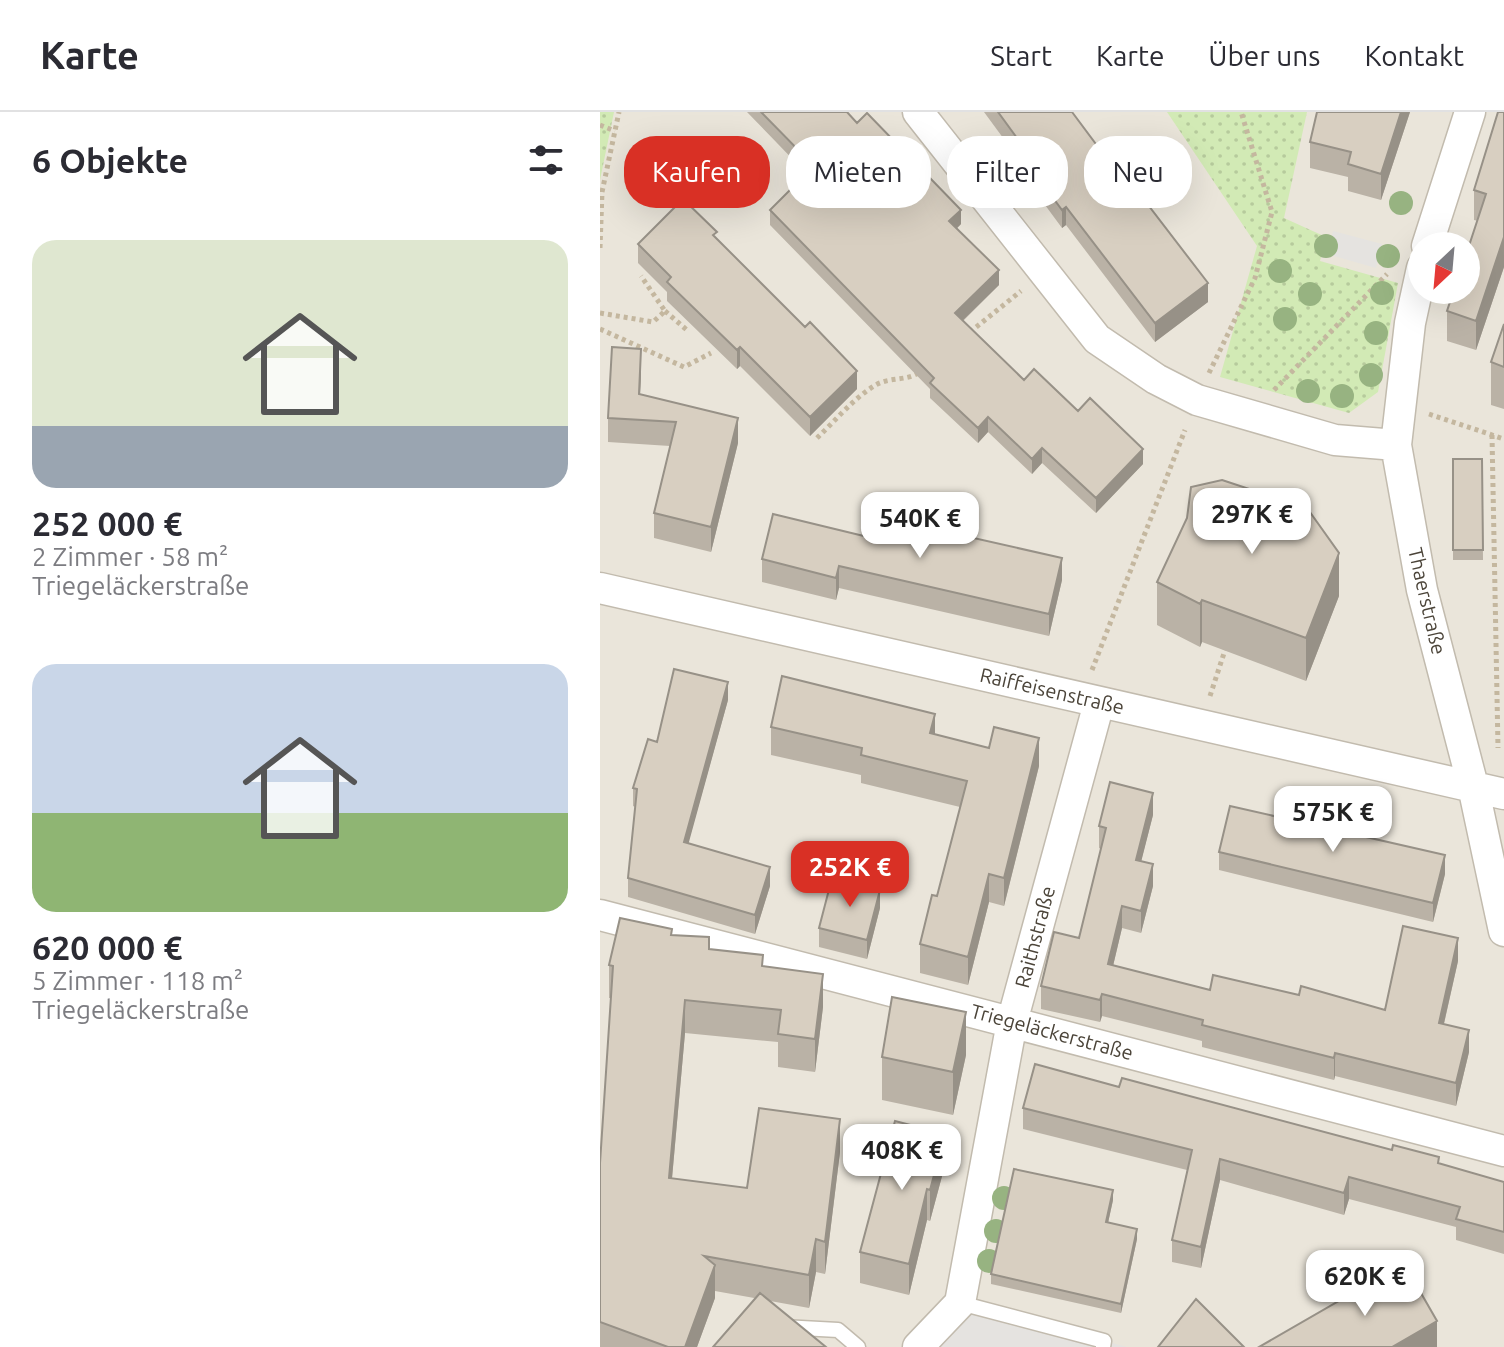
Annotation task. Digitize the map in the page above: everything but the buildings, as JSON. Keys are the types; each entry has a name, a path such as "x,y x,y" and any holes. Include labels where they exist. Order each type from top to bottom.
{"street":[{"path":"918,112 1097,339 1156,379 1197,400 1335,440 1396,445"},
{"path":"1431,232 1470,112"},
{"name":"Thaerstraße","path":"1414,304 1396,445 1422,590 1492,791 1504,931"},
{"name":"Raiffeisenstraße","path":"600,588 1492,791"},
{"name":"Raithstraße","path":"960,1303 1012,1022 1099,703"},
{"name":"Triegeläckerstraße","path":"600,915 1504,1151"},
{"path":"918,1347 960,1303"}],"lane":[{"path":"960,1303 1103,1344"},
{"path":"766,1325 838,1330 858,1347"}],"path":[{"path":"600,248 602,192 619,112"},
{"path":"600,125 615,131"},
{"path":"1248,415 1309,358 1391,270"},
{"path":"961,339 1044,273"},
{"path":"641,276 665,311 688,331"},
{"path":"600,313 653,322 665,311"},
{"path":"600,329 684,367 711,353"},
{"path":"817,438 872,387 889,378 914,377 926,368"},
{"path":"1399,404 1504,439"},
{"path":"1492,435 1492,791"},
{"path":"1201,725 1229,638"}],"shaded area":[{"path":"600,112 1504,112 1504,1347 600,1347"},
{"path":"1333,231 1382,244 1376,268 1327,254"},
{"path":"960,1303 1127,1347 918,1347"}],"green space":[{"path":"600,112 614,112 600,180"},
{"path":"1167,112 1307,112 1284,218 1326,237 1320,261 1398,283 1378,392 1349,413 1220,377 1257,246 1192,149 1192,136 1183,136"}]}
